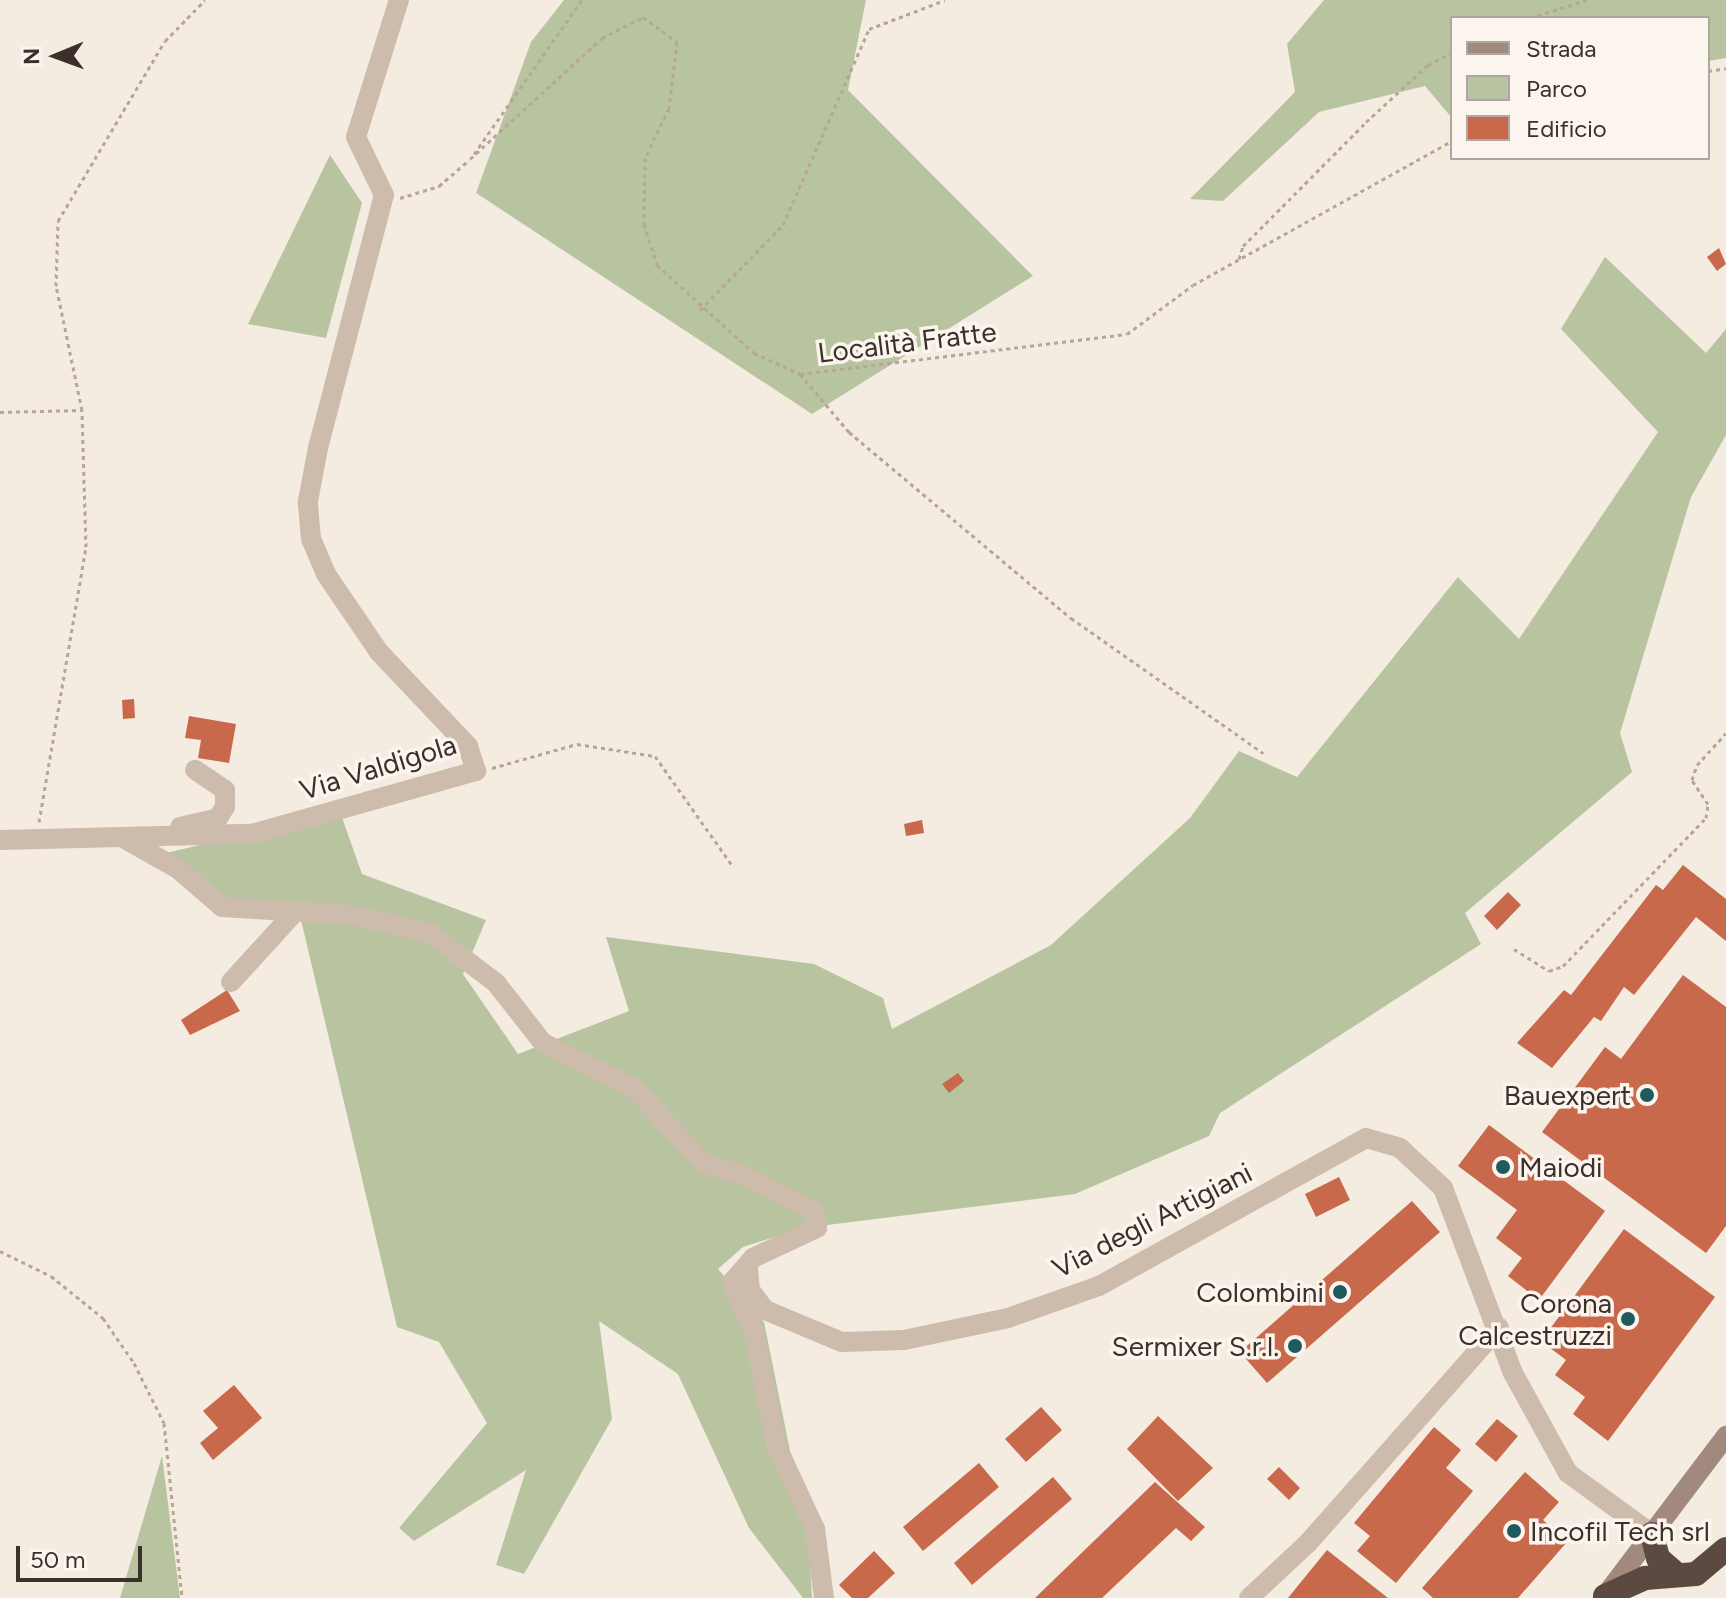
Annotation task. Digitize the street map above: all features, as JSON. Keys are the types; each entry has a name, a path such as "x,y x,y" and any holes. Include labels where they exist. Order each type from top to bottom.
{"highway":[{"path":"1652,1534 1658,1558 1674,1572"},
{"path":"1604,1597 1674,1572 1696,1574 1726,1549"}],"main road":[{"path":"1604,1597 1726,1436"}],"street":[{"path":"384,195 356,137 399,0"},
{"name":"Via Valdigola","path":"0,840 252,834 476,771 468,746 379,652 326,574 311,539 308,501 318,448 384,195"},
{"path":"125,839 218,818 225,790 195,770"},
{"path":"125,839 178,869 222,907 351,915 430,933 496,983 543,1043 634,1088 703,1163 743,1175 814,1211 817,1228 753,1258 748,1268 732,1282 754,1333 776,1445 815,1529 824,1598"},
{"path":"231,982 294,913"},
{"name":"Via degli Artigiani","path":"748,1268 750,1290 765,1310 842,1342 904,1340 1008,1318 1099,1286 1366,1138 1400,1148 1443,1188 1499,1327 1513,1373 1568,1473 1652,1534"},
{"path":"1249,1598 1308,1543 1499,1327"}],"path":[{"path":"37,837 86,547 82,410 56,286 58,221 165,41 205,0"},
{"path":"384,195 400,198 439,186 470,159 582,0"},
{"path":"700,310 783,225 869,29 945,0"},
{"path":"1536,16 1586,0"},
{"name":"Località Fratte","path":"470,159 602,38 643,17 677,42 669,108 645,158 644,224 657,265 700,310 754,353 800,374 1127,334 1239,259 1450,142"},
{"path":"1239,259 1243,246 1366,122 1428,65 1450,53"},
{"path":"800,374 849,432 1071,618 1263,753"},
{"path":"0,412 82,410"},
{"path":"1514,949 1549,971 1563,966 1706,818 1708,804 1692,780 1697,765 1726,733"},
{"path":"476,771 577,744 655,756 732,865"},
{"path":"0,1251 51,1276 103,1318 134,1363 164,1423 182,1598"}],"green space":[{"path":"564,0 866,0 848,90 1033,276 812,414 476,193 531,42"},
{"path":"1324,0 1726,0 1726,58 1710,61 1710,16 1450,16 1450,116 1425,86 1319,112 1223,201 1190,199 1295,92 1287,44"},
{"path":"330,155 362,203 326,338 248,324"},
{"path":"1605,257 1706,353 1726,329 1726,435 1691,497 1620,733 1632,772 1465,913 1481,944 1220,1113 1209,1136 1075,1194 803,1228 743,1247 718,1269 764,1322 809,1545 812,1598 803,1598 749,1528 678,1374 599,1321 612,1419 524,1574 496,1565 526,1470 414,1541 399,1528 487,1423 439,1342 397,1327 298,907 224,903 166,853 340,812 362,874 486,920 463,974 518,1054 629,1011 606,937 814,964 883,998 892,1029 1051,945 1190,818 1239,751 1297,777 1458,577 1519,639 1658,432 1561,329"},
{"path":"162,1456 180,1598 120,1598"}],"building":[{"path":"1719,248 1726,264 1717,271 1707,257"},
{"path":"134,699 135,718 123,719 122,700"},
{"path":"189,716 236,724 229,763 198,758 201,740 185,738"},
{"path":"922,820 924,833 906,836 904,824"},
{"path":"1683,865 1726,899 1726,941 1696,917 1634,995 1624,987 1601,1021 1594,1017 1552,1068 1517,1043 1564,990 1571,995 1656,885 1663,890"},
{"path":"1508,892 1521,905 1497,930 1484,916"},
{"name":"Bauexpert","path":"1683,975 1726,1007 1726,1226 1706,1253 1542,1132 1605,1047 1621,1059"},
{"path":"227,990 240,1011 190,1035 181,1020"},
{"path":"958,1073 964,1081 949,1093 942,1084"},
{"path":"1489,1125 1605,1211 1539,1300 1508,1276 1522,1258 1496,1238 1517,1210 1458,1166"},
{"path":"1339,1177 1350,1200 1316,1217 1305,1194"},
{"name":"Colombini","path":"1412,1201 1440,1232 1267,1383 1240,1352"},
{"name":"Corona Calcestruzzi","path":"1624,1229 1715,1297 1608,1441 1573,1414 1585,1397 1555,1375 1566,1360 1541,1341"},
{"path":"234,1385 262,1418 213,1460 200,1443 218,1428 203,1411"},
{"path":"1041,1407 1062,1430 1026,1462 1005,1439"},
{"path":"1158,1416 1213,1468 1178,1501 1127,1449"},
{"path":"1497,1419 1518,1436 1496,1462 1475,1444"},
{"path":"1434,1427 1461,1450 1446,1468 1473,1491 1396,1583 1357,1551 1370,1536 1354,1523"},
{"path":"979,1463 999,1487 923,1551 903,1527"},
{"path":"1279,1467 1300,1488 1289,1500 1267,1479"},
{"name":"Incofil Tech srl","path":"1525,1472 1559,1502 1543,1520 1567,1542 1518,1598 1433,1598 1422,1588"},
{"path":"1053,1477 1072,1499 972,1585 954,1563"},
{"path":"1155,1482 1205,1527 1191,1541 1176,1528 1102,1598 1035,1598"},
{"path":"1327,1550 1388,1598 1288,1598"},
{"path":"874,1551 895,1573 868,1598 852,1598 839,1585"}],"place":[{"name":"Bauexpert","path":"1647,1095"},
{"name":"Maiodi","path":"1503,1167"},
{"name":"Colombini","path":"1340,1292"},
{"name":"Corona Calcestruzzi","path":"1628,1319"},
{"name":"Sermixer S.r.l.","path":"1295,1346"},
{"name":"Incofil Tech srl","path":"1514,1531"}]}
